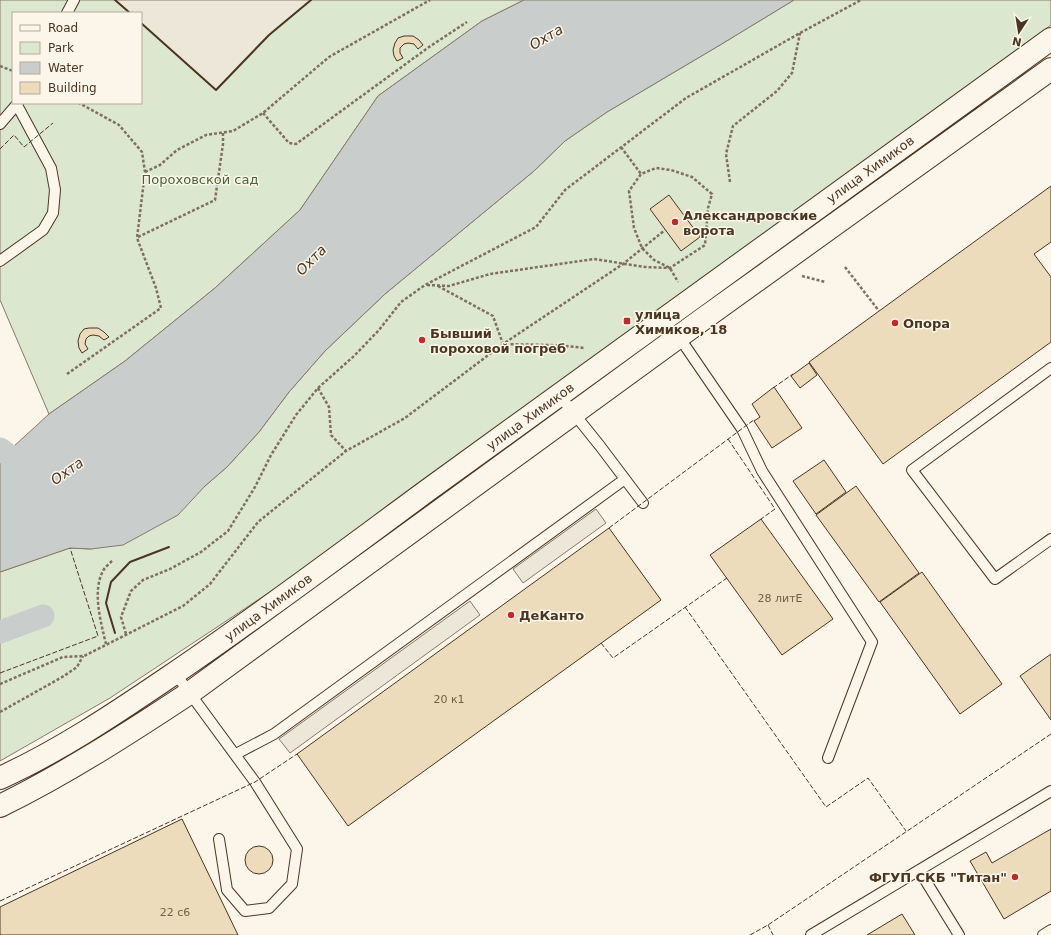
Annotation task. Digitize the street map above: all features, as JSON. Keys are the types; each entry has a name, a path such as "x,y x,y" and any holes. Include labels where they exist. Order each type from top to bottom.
{"street":[{"name":"улица Химиков","path":"0,778 40,759 176,673 1051,39"},
{"name":"улица Химиков","path":"0,806 115,742 191,692 679,337 1051,69"}],"lane":[{"path":"68,12 74,0"},
{"path":"0,124 17,104 51,168 56,190 52,214 43,230 0,262"},
{"path":"679,337 742,429 762,471 872,642 828,758"},
{"path":"1051,368 912,470 995,579 1051,539"},
{"path":"558,395 643,503"},
{"path":"236,754 274,734 625,479"},
{"path":"176,673 236,754 297,849 292,884 269,908 245,911 226,890 219,839"},
{"path":"811,935 1051,791"},
{"path":"919,870 959,935"},
{"path":"1043,935 1051,930"}],"path":[{"path":"145,172 160,165 177,150 206,135 233,131 263,113 329,57 430,0"},
{"path":"126,634 121,617 131,592 143,580 201,552 228,531 255,487 271,455 296,415 318,388 354,356 401,302 425,285 536,227 565,190 686,98 861,0"},
{"path":"263,113 289,143 296,144 423,51 467,22"},
{"path":"730,182 726,154 733,126 777,91 792,73 800,33"},
{"path":"0,66 12,71"},
{"path":"67,374 161,308 156,288 137,238 145,172 142,152 119,125 80,104"},
{"path":"137,238 215,200 224,132"},
{"path":"621,147 641,174"},
{"path":"425,285 449,286 490,274 594,259 645,267 670,268 704,245 708,208 712,194 692,177 671,170 656,168 641,174 629,191 634,228 642,248 654,260 670,268 674,276"},
{"path":"0,684 63,658 84,656 184,606 210,584 258,522 346,451 405,418 503,344 623,264 665,230"},
{"path":"845,267 879,311"},
{"path":"797,275 825,282"},
{"path":"438,286 492,316 503,344"},
{"path":"503,344 535,346 563,345 587,349"},
{"path":"318,388 329,407 331,435 346,451"},
{"path":"106,644 98,598 99,585 103,571 114,560"},
{"path":"0,712 64,676 77,667 84,656"}],"green space":[{"name":"Пороховской сад","path":"0,0 115,0 129,12 12,12 12,104 142,104 142,24 216,90 269,35 311,0 524,0 482,21 378,96 300,210 215,288 125,361 49,414 0,300"},
{"path":"794,0 1051,0 1051,25 279,586 110,698 0,761 0,572 70,548 91,549 205,486 227,467 259,432 289,392 325,351 385,294 534,171 565,141 607,112"}],"shaded area":[{"path":"115,0 311,0 269,35 216,90 142,24 142,12 129,12"},
{"path":"596,509 606,523 523,583 513,569"},
{"path":"470,601 480,615 290,753 279,739"}],"water":[{"name":"Охта","path":"524,0 794,0 607,112 565,141 534,171 385,294 325,351 289,392 259,432 227,467 205,486 178,515 123,545 91,549 70,548 0,572 0,459 49,414 125,361 215,288 300,210 378,96 482,21"}],"building":[{"path":"413,36 423,45 418,49 414,44 404,44 400,48 400,53 403,58 397,61 393,50 398,38"},
{"path":"1051,186 1051,242 1034,254 1051,277 1051,342 883,464 809,362"},
{"name":"Александровские ворота","path":"669,195 700,237 681,251 650,209"},
{"path":"98,328 109,337 104,340 99,336 89,336 86,339 85,344 88,349 82,353 79,348 78,341 80,334 84,329"},
{"path":"809,363 817,375 800,388 791,376"},
{"path":"774,387 802,428 772,448 754,421 760,417 752,404"},
{"path":"824,460 846,492 816,514 793,481"},
{"path":"856,486 919,573 879,602 816,515"},
{"path":"761,519 833,619 782,655 710,555"},
{"path":"609,528 661,600 348,826 297,754"},
{"path":"922,572 1002,684 960,714 880,602"},
{"path":"1051,654 1051,720 1020,676"},
{"path":"182,819 238,935 0,935 0,907"},
{"name":"ФГУП СКБ \"Титан\"","path":"1051,829 1051,891 1004,919 970,861 986,852 992,863"},
{"path":"259,846 269,850 273,860 269,870 259,874 249,870 245,860 249,850"},
{"path":"902,914 915,935 867,935"}],"waterway":[{"path":"0,449 31,471"},
{"path":"0,632 43,616"}],"fence":[{"path":"0,149 14,135 24,147 53,123"},
{"path":"773,388 793,374"},
{"path":"609,528 755,419"},
{"path":"728,439 775,509 761,519"},
{"path":"0,673 98,636 70,548"},
{"path":"601,643 613,658 727,578"},
{"path":"685,607 826,807 868,778 906,831"},
{"path":"750,935 768,925 1051,734"},
{"path":"0,901 255,782 297,754"},
{"path":"768,925 773,935"}],"wall":[{"path":"115,0 129,12"},
{"path":"142,24 216,90 269,35 311,0"},
{"path":"115,633 106,603 111,582 130,562 169,547"}],"place":[{"name":"Александровские ворота","path":"675,222"},
{"name":"улица Химиков, 18","path":"627,321"},
{"name":"Опора","path":"895,323"},
{"name":"Бывший пороховой погреб","path":"422,340"},
{"name":"ДеКанто","path":"511,615"},
{"name":"ФГУП СКБ \"Титан\"","path":"1015,877"}]}
